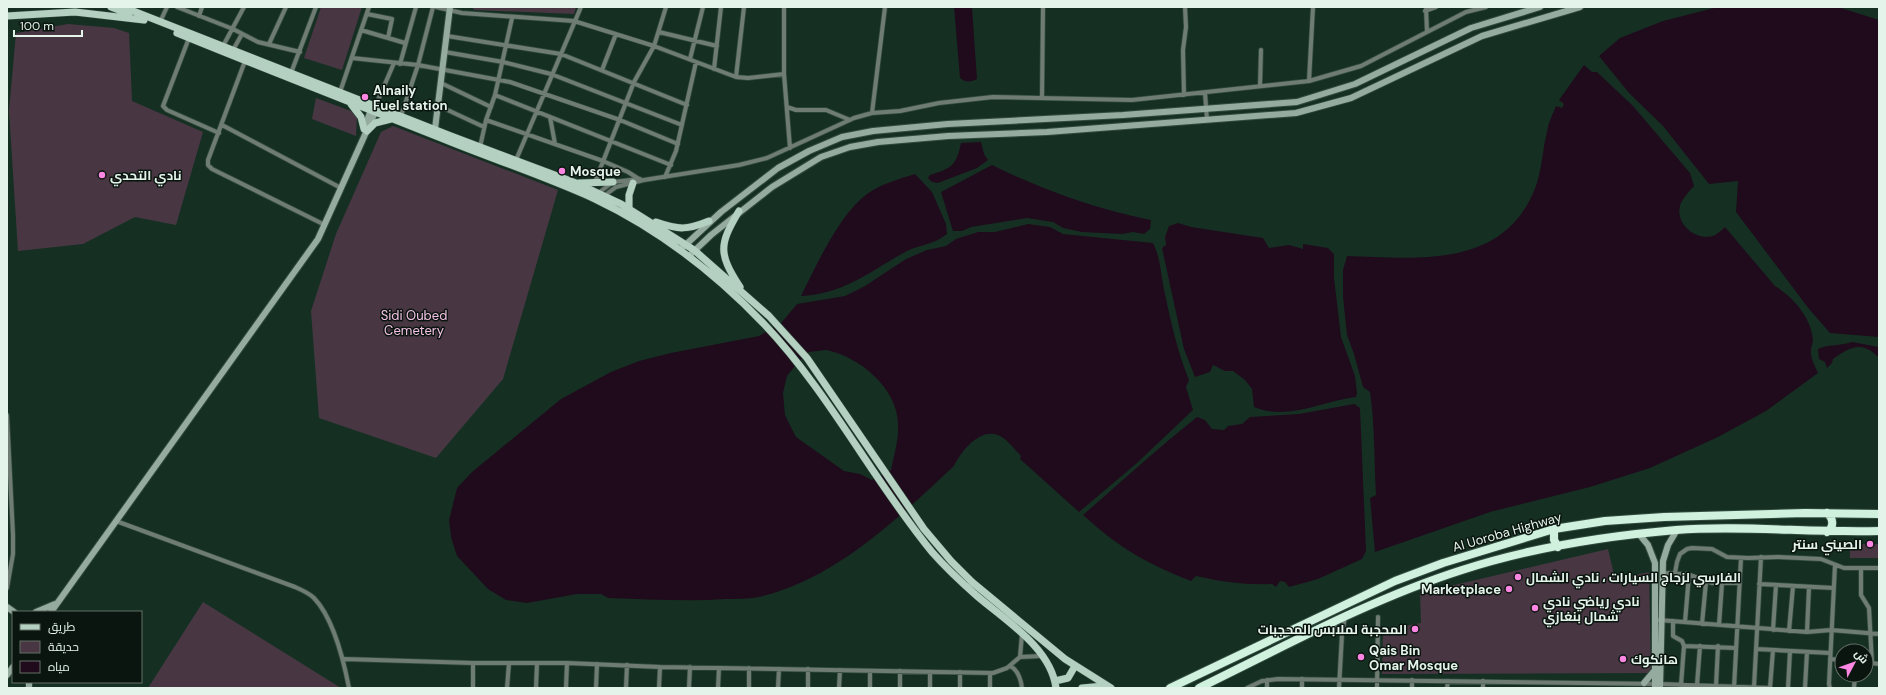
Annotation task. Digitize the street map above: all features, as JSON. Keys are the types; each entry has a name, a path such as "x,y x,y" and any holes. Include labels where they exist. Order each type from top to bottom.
{"highway":[{"name":"Al Uoroba Highway","path":"1170,688 1406,577 1443,563 1554,529 1605,521 1664,517 1827,513 1879,514"},
{"path":"1827,513 1831,517 1832,524 1827,532"},
{"path":"1554,529 1554,540 1558,547"},
{"name":"Al Uoroba Highway","path":"1199,688 1211,686 1332,623 1407,590 1462,570 1502,558 1639,534 1677,530 1727,529 1879,532"}],"main road":[{"path":"111,7 140,13 375,107 576,183 626,215 683,247"},
{"path":"683,247 709,221 778,168 820,145 842,137 873,131 948,124 1280,105 1318,97 1366,79 1471,28 1540,7"},
{"path":"692,253 740,212 794,172 821,157 838,151 864,144 948,136 992,133 1047,132 1285,115 1325,106 1368,91 1448,51 1482,36 1580,7"},
{"path":"7,12 83,9 125,10 140,13 189,38 245,61 349,103 375,107 392,119 599,197 629,209 644,218 692,253 745,295 769,316 807,358 913,520 941,551 966,576 1075,666 1109,687"},
{"path":"435,129 447,36 454,9"},
{"path":"7,16 75,12 140,13"},
{"path":"349,103 361,117 365,130"},
{"path":"52,611 312,248 325,225 375,107"},
{"path":"365,130 375,123 392,119"},
{"path":"629,209 628,195 636,181"},
{"path":"576,183 613,182"},
{"path":"740,212 725,237 723,252 728,270 745,295"},
{"path":"644,218 679,229 693,227 709,221"},
{"path":"692,253 764,323 809,378 948,570 1022,634 1043,656 1049,665 1056,684 1068,678 1075,666"},
{"path":"1657,686 1655,670 1663,573 1666,551 1677,530"},
{"path":"1639,534 1648,545 1655,563 1658,620 1657,686"},
{"path":"39,611 58,602"},
{"path":"1644,684 1655,670"},
{"path":"1082,688 1095,685 1109,687"}],"street":[{"path":"160,22 167,7"},
{"path":"177,7 242,34 270,44 300,52"},
{"path":"199,16 202,7"},
{"path":"223,46 244,7"},
{"path":"270,44 286,7"},
{"path":"291,73 316,7"},
{"path":"340,92 369,7"},
{"path":"400,64 416,7"},
{"path":"401,116 418,65 433,7"},
{"path":"436,7 512,18 574,21 654,46 736,77 748,78 784,74"},
{"path":"516,160 551,74 581,7"},
{"path":"595,182 634,82 660,32 666,7"},
{"path":"690,60 703,7"},
{"path":"714,69 721,7"},
{"path":"736,77 744,7"},
{"path":"784,7 784,74 790,148"},
{"path":"872,113 885,7"},
{"path":"1184,95 1183,50 1186,27 1185,7"},
{"path":"1310,81 1313,7"},
{"path":"1427,32 1426,9 1436,7"},
{"path":"599,197 613,182 644,180 754,162 790,148 850,120 872,113 993,97 1132,100 1310,81 1361,66 1466,12 1486,7"},
{"path":"1042,98 1044,8"},
{"path":"367,14 392,19 388,38"},
{"path":"480,147 484,127 499,79 512,18"},
{"path":"361,30 405,43"},
{"path":"660,32 717,46"},
{"path":"233,50 242,34"},
{"path":"602,70 616,34"},
{"path":"447,36 506,44 561,54 634,82 687,105"},
{"path":"189,38 163,106 173,113 219,133"},
{"path":"1260,86 1261,50"},
{"path":"445,52 503,62 551,74 682,125"},
{"path":"352,58 418,65 499,79 620,120 678,144"},
{"path":"245,61 208,160 209,167 325,225"},
{"path":"665,177 678,144 696,62"},
{"path":"375,107 394,63"},
{"path":"441,83 491,107"},
{"path":"1205,93 1207,120"},
{"path":"495,95 671,165"},
{"path":"439,106 484,127"},
{"path":"787,107 796,110 826,110 850,120"},
{"path":"550,117 555,144"},
{"path":"486,120 526,133 628,172 636,181"},
{"path":"222,125 341,188"},
{"path":"599,197 616,187 644,180"},
{"path":"7,415 13,535 12,563 7,588"},
{"path":"116,521 295,587 309,594 322,608 344,659 349,688"},
{"path":"1676,574 1678,557 1684,551 1690,549 1712,549 1726,556 1741,558 1761,557 1821,559 1844,568 1879,568"},
{"path":"1754,687 1761,557"},
{"path":"1734,687 1741,558"},
{"path":"1829,688 1835,565"},
{"path":"1862,568 1861,595 1870,608 1871,643"},
{"path":"1663,573 1689,575 1706,582 1739,583"},
{"path":"1685,622 1689,575"},
{"path":"1702,624 1706,582"},
{"path":"1719,625 1722,583"},
{"path":"1759,584 1834,588"},
{"path":"1773,630 1776,585"},
{"path":"1788,631 1793,586"},
{"path":"1807,632 1809,587"},
{"path":"1377,688 1378,616"},
{"path":"1339,688 1342,634 1345,617"},
{"path":"1658,620 1788,631 1807,632 1831,630 1879,634"},
{"path":"1673,621 1673,636 1682,641 1684,646 1681,684"},
{"path":"1332,623 1342,634"},
{"path":"1020,657 1022,634"},
{"path":"1684,646 1718,646 1736,648"},
{"path":"1694,686 1700,646"},
{"path":"1716,686 1718,646"},
{"path":"1756,649 1830,653"},
{"path":"1247,688 1267,680 1339,679 1588,683 1623,686 1644,684 1657,686 1681,684 1694,686 1770,688 1773,650"},
{"path":"1788,688 1790,651"},
{"path":"1805,688 1807,652"},
{"path":"344,659 473,663 567,663 690,668 990,673 1000,671 1010,666 1020,657 1031,655 1043,656"},
{"path":"1830,659 1834,659"},
{"path":"473,663 473,688"},
{"path":"508,688 509,663"},
{"path":"536,688 537,663"},
{"path":"566,688 567,663"},
{"path":"596,688 597,664"},
{"path":"626,688 627,665"},
{"path":"1010,666 1013,667 1019,675 1022,688"},
{"path":"659,688 660,667"},
{"path":"689,688 690,668"},
{"path":"718,688 719,668"},
{"path":"749,668 749,688"},
{"path":"778,688 779,669"},
{"path":"808,669 808,688"},
{"path":"839,688 840,670"},
{"path":"870,670 870,688"},
{"path":"900,671 900,688"},
{"path":"930,672 930,688"},
{"path":"960,672 960,688"},
{"path":"990,673 990,688"},
{"path":"1302,679 1302,688"},
{"path":"1267,680 1267,688"},
{"path":"1412,680 1412,688"},
{"path":"1447,688 1448,681"},
{"path":"1483,681 1483,688"},
{"path":"1588,683 1588,688"}],"green space":[{"path":"321,7 362,7 342,70 304,58"},
{"path":"472,7 576,7 574,14 474,10"},
{"name":"نادي التحدي","path":"68,24 114,28 129,33 132,101 203,132 176,225 135,217 83,244 18,251 9,111 16,33"},
{"path":"316,98 351,111 357,116 356,136 312,119"},
{"name":"Sidi Oubed Cemetery","path":"393,126 558,190 503,379 436,458 319,418 311,311 336,234 381,132"},
{"path":"1850,544 1879,544 1879,558 1850,558"},
{"name":"نادي رياضي نادي شمال بنغازي","path":"1608,549 1615,579 1649,572 1651,673 1382,674 1383,630 1421,623 1420,593"},
{"path":"203,602 341,688 148,688"}],"water":[{"path":"954,7 972,7 977,79 971,81 964,81 960,78"},
{"path":"1718,7 1838,7 1879,20 1879,337 1830,333 1809,309 1736,212 1738,181 1709,184 1663,126 1629,93 1599,56 1620,38 1663,21"},
{"path":"1584,65 1592,72 1597,72 1633,106 1690,173 1694,186 1682,201 1679,210 1680,217 1687,228 1699,236 1706,237 1713,236 1725,227 1775,286 1795,302 1805,316 1812,332 1813,341 1811,356 1818,373 1766,411 1718,437 1650,468 1590,487 1490,512 1375,552 1370,498 1376,495 1372,405 1370,392 1363,387 1347,335 1343,297 1343,270 1347,256 1401,258 1454,254 1479,246 1501,234 1519,216 1534,191 1539,177 1548,125 1556,106 1562,108 1564,104 1559,100"},
{"path":"981,142 984,154 988,160 977,168 938,183 932,182 928,178 930,175 952,165 957,157 961,143"},
{"path":"992,165 1031,183 1070,198 1130,216 1151,220 1150,229 1144,234 1133,232 1122,234 1082,232 1063,228 1053,222 1027,218 971,227 962,231 953,231 941,192"},
{"path":"915,174 932,192 946,224 947,234 942,238 907,251 869,274 844,286 831,291 801,296 838,227 857,203 878,187"},
{"path":"1178,223 1191,227 1263,238 1269,248 1289,245 1303,249 1303,244 1328,248 1334,254 1334,278 1341,337 1355,376 1356,397 1293,411 1267,411 1254,407 1252,389 1245,380 1233,371 1225,371 1213,365 1210,372 1195,377 1184,349 1162,248 1166,245 1165,237 1169,226"},
{"path":"1028,224 1050,227 1063,234 1153,243 1158,255 1172,327 1181,359 1189,380 1186,387 1193,410 1137,463 1079,512 1020,459 1021,456 1006,440 1000,436 986,434 972,442 961,454 954,466 888,526 864,544 840,561 814,576 787,588 759,597 743,599 682,600 608,598 601,594 577,594 527,603 506,600 488,589 457,556 451,537 449,520 457,488 472,472 561,399 611,372 639,361 671,353 759,336 782,322 797,304 845,296 865,286 906,259 927,250 946,246 956,239 978,232 995,232","holes":["826,350 839,353 851,359 874,376 884,387 896,411 898,435 891,470 872,480 860,474 844,471 796,437 785,415 783,393 787,376 799,361 809,352"]},
{"path":"1852,342 1879,347 1879,358 1867,349 1856,347 1845,351 1833,359 1832,363 1827,368 1825,362 1819,359 1818,349 1826,346"},
{"path":"1354,404 1360,408 1366,551 1362,559 1318,579 1289,587 1285,582 1280,581 1276,587 1272,584 1234,583 1196,576 1191,581 1160,568 1134,554 1108,536 1083,515 1197,417 1205,420 1212,429 1224,430 1228,426 1242,424 1250,417 1299,414"}],"place":[{"name":"Alnaily Fuel station","path":"365,97"},
{"name":"Mosque","path":"562,171"},
{"name":"نادي التحدي","path":"102,175"},
{"name":"الصيني سنتر","path":"1870,544"},
{"name":"الفارسي لزجاج السيارات ، نادي الشمال","path":"1518,577"},
{"name":"Marketplace","path":"1509,589"},
{"name":"نادي رياضي نادي شمال بنغازي","path":"1535,608"},
{"name":"المحجبة لملابس المحجبات","path":"1415,629"},
{"name":"Qais Bin Omar Mosque","path":"1361,657"},
{"name":"هانكوك","path":"1623,659"}]}
